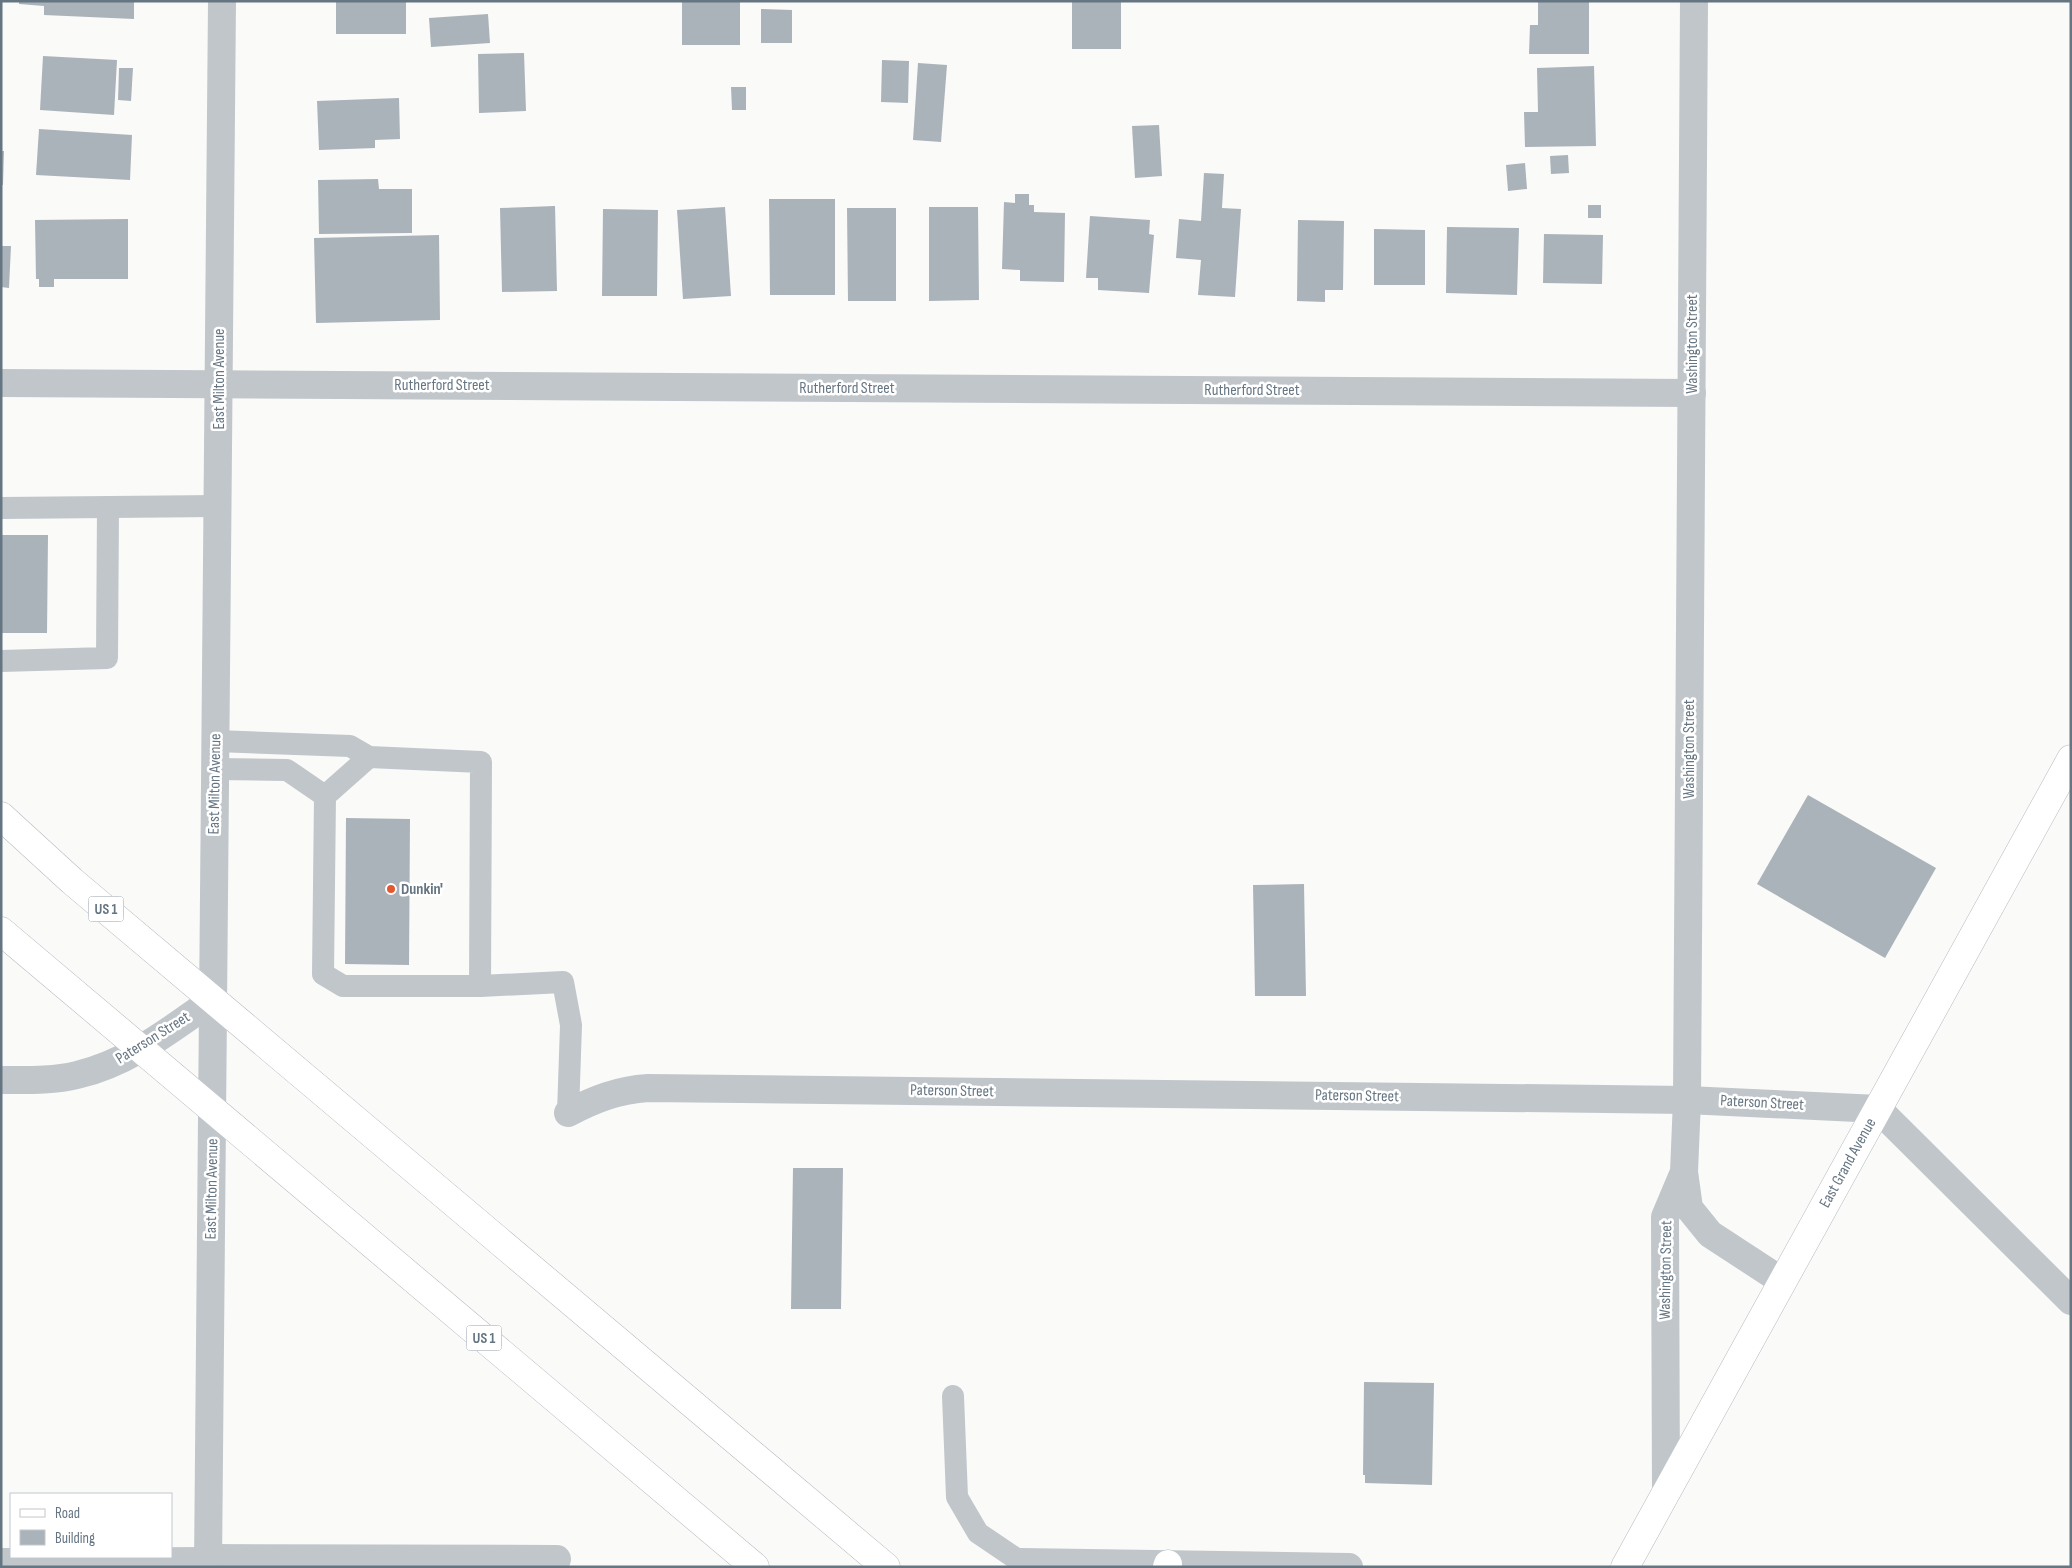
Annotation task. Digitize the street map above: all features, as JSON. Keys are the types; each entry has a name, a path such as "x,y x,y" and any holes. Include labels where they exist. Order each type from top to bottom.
{"main road":[{"name":"East Grand Avenue","path":"1624,1567 2071,759"},
{"name":"US 1","path":"1,816 72,880 886,1567"},
{"name":"US 1","path":"1,931 755,1567"}],"street":[{"name":"East Milton Avenue","path":"208,1562 222,1"},
{"name":"Washington Street","path":"1666,1492 1666,1217 1684,1172 1687,1100 1694,1"},
{"name":"Rutherford Street","path":"1,383 1692,393"},
{"name":"Paterson Street","path":"1,1080 48,1079 76,1076 104,1067 141,1049 214,1000"},
{"name":"Paterson Street","path":"568,1113 592,1100 612,1093 648,1088 1687,1100 1878,1109"},
{"path":"1878,1109 2071,1301"},
{"path":"1684,1172 1689,1208 1710,1234 1782,1281"},
{"path":"208,1562 464,1563 558,1559"},
{"path":"1021,1562 1349,1567"}],"lane":[{"path":"1,508 218,506"},
{"path":"5,660 107,658 108,508"},
{"path":"216,741 350,746 369,757 481,762 480,986"},
{"path":"369,757 326,796 323,974 343,986 480,986 563,982 571,1025 568,1113"},
{"path":"215,769 287,770 326,796"},
{"path":"953,1396 957,1497 978,1533 1021,1562"},
{"path":"1,1559 208,1562"}],"building":[{"path":"19,1 134,1 134,19 44,15 44,6 19,4"},
{"path":"336,1 406,1 406,34 336,34"},
{"path":"682,1 740,1 740,45 682,45"},
{"path":"1072,1 1121,1 1121,49 1072,49"},
{"path":"1538,1 1589,1 1589,54 1529,54 1530,25 1538,25"},
{"path":"761,9 792,10 792,43 761,43"},
{"path":"488,14 490,43 431,47 429,18"},
{"path":"524,53 526,111 479,113 478,54"},
{"path":"43,56 117,60 114,115 40,110"},
{"path":"882,60 909,61 908,103 881,102"},
{"path":"918,63 947,65 941,142 913,140"},
{"path":"1594,66 1596,146 1525,147 1524,112 1538,112 1537,68"},
{"path":"119,68 133,68 131,101 118,100"},
{"path":"731,87 746,87 746,110 732,110"},
{"path":"399,98 400,139 375,140 375,148 319,150 317,101"},
{"path":"1159,125 1162,176 1135,178 1132,126"},
{"path":"39,129 132,135 130,180 36,175"},
{"path":"1,151 4,151 3,185 1,185"},
{"path":"1568,155 1569,173 1551,174 1550,156"},
{"path":"1525,163 1527,189 1508,191 1506,165"},
{"path":"1204,173 1224,174 1222,208 1241,209 1235,297 1198,295 1201,260 1176,258 1179,219 1201,221"},
{"path":"378,179 379,189 412,189 412,233 319,234 318,180"},
{"path":"1015,194 1029,194 1029,205 1034,205 1034,212 1065,213 1064,282 1020,281 1020,270 1002,269 1004,202 1015,203"},
{"path":"769,199 835,199 835,295 770,295"},
{"path":"1588,205 1601,205 1601,218 1588,218"},
{"path":"555,206 557,291 502,292 500,208"},
{"path":"725,207 731,296 683,299 677,210"},
{"path":"929,207 978,207 979,300 929,301"},
{"path":"847,208 896,208 896,301 848,301"},
{"path":"603,209 658,210 657,296 602,296"},
{"path":"1090,216 1150,220 1149,234 1154,235 1149,293 1098,290 1098,278 1086,278"},
{"path":"128,219 128,279 54,279 54,287 39,287 39,279 36,279 35,220"},
{"path":"1298,220 1344,221 1343,290 1325,290 1325,302 1297,301"},
{"path":"1447,227 1519,228 1517,295 1446,293"},
{"path":"1374,229 1425,230 1425,285 1374,285"},
{"path":"1544,234 1603,235 1602,284 1543,283"},
{"path":"439,235 440,320 316,323 314,238"},
{"path":"1,246 11,246 9,288 1,287"},
{"path":"1,535 48,535 47,633 1,633"},
{"path":"1808,795 1936,868 1885,958 1757,884"},
{"path":"346,818 410,819 409,965 345,964"},
{"path":"1304,884 1306,996 1255,996 1253,885"},
{"path":"793,1168 843,1168 841,1309 791,1309"},
{"path":"1364,1382 1434,1383 1432,1485 1365,1483 1365,1475 1363,1475"}],"place":[{"name":"Dunkin'","path":"391,889"}]}
